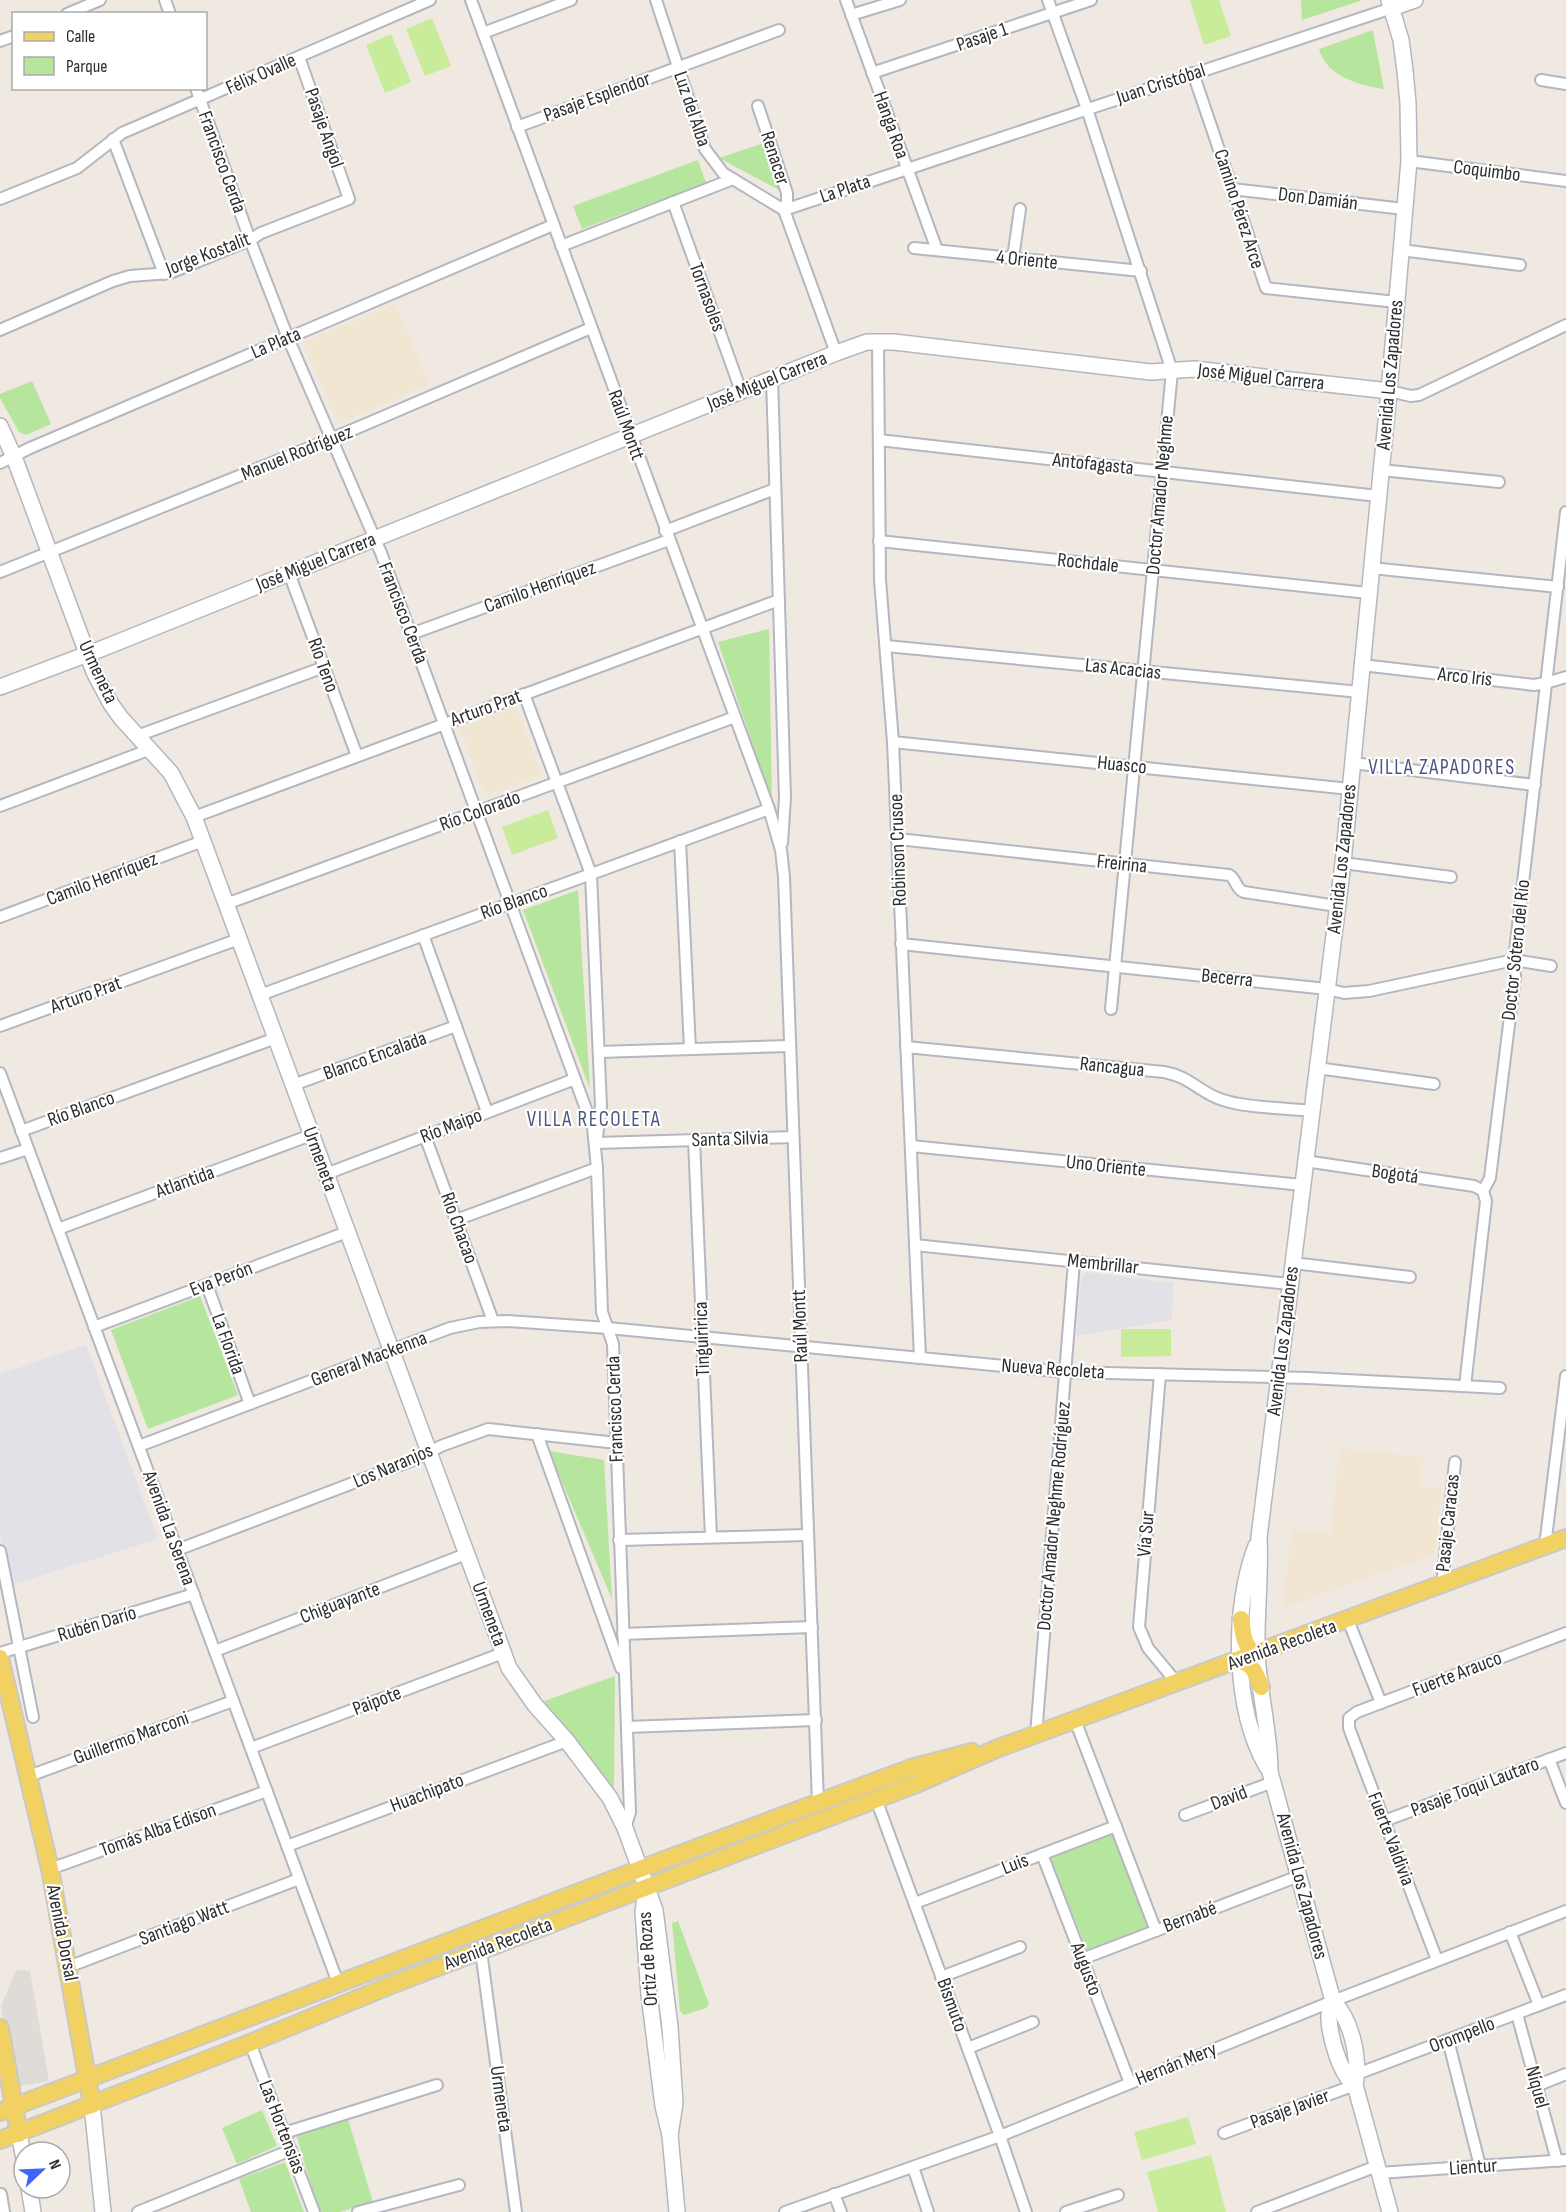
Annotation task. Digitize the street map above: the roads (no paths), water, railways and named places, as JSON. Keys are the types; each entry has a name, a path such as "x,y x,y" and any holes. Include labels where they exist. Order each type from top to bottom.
{"main road":[{"name":"Avenida Recoleta","path":"0,2140 250,2043 390,1985 876,1799 996,1749 1239,1661 1566,1538"},
{"path":"1241,1619 1248,1648 1257,1654"},
{"name":"Avenida Dorsal","path":"0,1656 50,1869 92,2105"},
{"path":"1239,1661 1249,1664 1261,1687"},
{"name":"Avenida Recoleta","path":"7,2109 818,1803 928,1763 996,1749"},
{"path":"481,1951 483,1936 494,1924"},
{"path":"0,2028 7,2109 19,2133"}],"street":[{"path":"73,12 100,0"},
{"name":"Félix Ovalle","path":"0,199 77,168 122,133 430,0"},
{"name":"Raúl Montt","path":"471,0 769,808 781,850 784,878 818,1803"},
{"path":"483,33 571,0"},
{"name":"Luz del Alba","path":"656,0 705,149 716,165 733,179 784,210"},
{"name":"Hanga Roa","path":"846,0 937,250"},
{"path":"851,15 900,0"},
{"name":"Doctor Amador Neghme","path":"1048,0 1087,109 1172,371 1111,1009"},
{"name":"Pasaje 1","path":"872,73 1091,0"},
{"name":"Juan Cristóbal","path":"907,168 1194,73 1390,4 1415,0"},
{"name":"Avenida Los Zapadores","path":"1272,1777 1257,1654 1259,1537 1343,864 1389,391 1408,161 1406,71 1401,40 1390,4"},
{"name":"Pasaje Esplendor","path":"517,127 779,30"},
{"name":"Pasaje Angol","path":"299,57 349,199"},
{"name":"Camino Pérez Arce","path":"1194,73 1266,288 1396,302"},
{"path":"1541,80 1566,84"},
{"name":"Francisco Cerda","path":"197,90 288,338 375,539 589,1112 596,1143"},
{"name":"Renacer","path":"758,106 787,193 784,210"},
{"path":"113,138 164,274"},
{"name":"Coquimbo","path":"1408,161 1566,181"},
{"name":"La Plata","path":"784,210 907,168"},
{"path":"561,246 733,179"},
{"name":"Don Damián","path":"1232,189 1404,209"},
{"name":"Jorge Kostalit","path":"0,330 121,278 164,274 349,199"},
{"name":"Tornasoles","path":"673,202 741,391"},
{"path":"1013,258 1020,209"},
{"path":"784,210 836,353"},
{"name":"La Plata","path":"7,460 553,225"},
{"name":"4 Oriente","path":"914,248 1141,271"},
{"path":"1401,250 1520,265"},
{"name":"José Miguel Carrera","path":"0,687 88,655 854,345 878,341 1151,372 1194,369 1389,391 1411,396 1419,395 1566,325"},
{"name":"Manuel Rodríguez","path":"0,572 51,554 332,439 591,328"},
{"name":"Robinson Crusoe","path":"878,341 881,600 893,742 898,839 920,1358"},
{"name":"Raúl Montt","path":"772,378 785,798 781,850"},
{"name":"Urmeneta","path":"0,426 7,460 51,554 94,672 111,704 171,773 194,817 503,1653 522,1689 567,1741 610,1798 625,1828 646,1888"},
{"name":"Antofagasta","path":"879,440 1378,496"},
{"path":"1381,470 1499,482"},
{"name":"Camilo Henríquez","path":"411,634 667,536 775,489"},
{"name":"Doctor Sótero del Río","path":"1464,1386 1486,1201 1483,1191 1490,1178 1515,976 1514,960 1566,512"},
{"name":"Rochdale","path":"879,541 1368,593"},
{"path":"1371,568 1558,587"},
{"name":"Río Teno","path":"289,573 357,756"},
{"name":"Arturo Prat","path":"194,817 779,600"},
{"name":"Las Acacias","path":"886,646 1360,692"},
{"name":"Arco Iris","path":"1362,665 1534,685 1566,677"},
{"path":"137,736 324,667"},
{"name":"Francisco Cerda","path":"524,694 591,874 601,1107 596,1143 602,1312 613,1344 617,1443 630,1812 625,1828"},
{"name":"Río Colorado","path":"226,904 735,717"},
{"name":"Huasco","path":"893,742 1350,789"},
{"path":"0,806 151,749"},
{"path":"1353,763 1535,785"},
{"name":"Río Blanco","path":"260,994 769,808"},
{"name":"Freirina","path":"898,839 1229,875 1234,879 1240,891 1337,906"},
{"name":"Camilo Henríquez","path":"0,917 203,841"},
{"path":"680,841 690,1049"},
{"path":"1343,864 1451,877"},
{"path":"423,935 487,1112"},
{"name":"Arturo Prat","path":"0,1026 239,939"},
{"name":"Becerra","path":"901,944 1115,965 1327,989 1344,993 1369,991 1514,960 1551,966"},
{"name":"Blanco Encalada","path":"293,1085 456,1026"},
{"name":"Río Blanco","path":"21,1131 276,1038"},
{"path":"599,1052 789,1046"},
{"name":"Rancagua","path":"906,1047 1164,1072 1191,1081 1223,1100 1312,1111"},
{"path":"1317,1068 1434,1084"},
{"name":"Avenida La Serena","path":"0,1073 338,1983"},
{"name":"Río Maipo","path":"326,1174 575,1079"},
{"name":"Atlantida","path":"58,1230 311,1135"},
{"name":"Río Chacao","path":"425,1136 493,1321"},
{"name":"Santa Silvia","path":"596,1143 793,1137"},
{"name":"Tinguiririca","path":"694,1140 711,1537"},
{"name":"Uno Oriente","path":"910,1146 1302,1185"},
{"path":"0,1158 28,1149"},
{"name":"Bogotá","path":"1305,1161 1474,1186 1483,1191"},
{"path":"456,1220 597,1168"},
{"name":"Eva Perón","path":"94,1327 347,1232"},
{"name":"Membrillar","path":"915,1245 1290,1284"},
{"name":"Doctor Amador Neghme Rodríguez","path":"1036,1735 1074,1262"},
{"path":"1293,1263 1410,1277"},
{"name":"La Florida","path":"207,1285 250,1404"},
{"name":"General Mackenna","path":"139,1446 450,1328 493,1321 608,1328"},
{"name":"Nueva Recoleta","path":"608,1328 1066,1372 1279,1377 1500,1388"},
{"name":"Vía Sur","path":"1160,1374 1139,1622 1148,1648 1177,1683"},
{"path":"1545,1546 1566,1376"},
{"name":"Los Naranjos","path":"177,1551 416,1460 441,1446 488,1429 617,1443"},
{"name":"Francisco Cerda","path":"537,1434 625,1678"},
{"name":"Pasaje Caracas","path":"1442,1585 1455,1462"},
{"path":"619,1540 808,1534"},
{"name":"Avenida Los Zapadores","path":"1259,1537 1250,1561 1241,1619 1239,1661 1254,1737 1272,1777 1333,2001 1344,2013 1356,2059 1356,2080 1390,2212"},
{"path":"0,1551 33,1717"},
{"name":"Chiguayante","path":"215,1651 466,1554"},
{"name":"Rubén Darío","path":"0,1656 20,1647 194,1594"},
{"path":"1348,1620 1381,1703"},
{"path":"623,1634 812,1627"},
{"name":"Fuerte Arauco","path":"1349,1718 1354,1713 1566,1633"},
{"name":"Paipote","path":"251,1748 503,1653"},
{"name":"Guillermo Marconi","path":"29,1776 233,1701"},
{"name":"Fuerte Valdivia","path":"1349,1718 1348,1728 1437,1960"},
{"path":"627,1727 816,1720"},
{"path":"1075,1720 1156,1930"},
{"name":"Huachipato","path":"287,1845 567,1741"},
{"name":"Pasaje Toqui Lautaro","path":"1384,1821 1566,1753"},
{"path":"1549,1759 1563,1785 1566,1803"},
{"name":"David","path":"1185,1815 1272,1777"},
{"name":"Tomás Alba Edison","path":"50,1869 267,1791"},
{"name":"Bismuto","path":"876,1799 1026,2212"},
{"name":"Luis","path":"915,1903 1116,1826"},
{"name":"Augusto","path":"1042,1854 1130,2083"},
{"name":"Bernabé","path":"1082,1959 1299,1876"},
{"name":"Santiago Watt","path":"68,1967 299,1879"},
{"name":"Ortiz de Rozas","path":"646,1888 644,1912 649,1994 663,2106 670,2135 677,2212"},
{"name":"Hernán Mery","path":"785,2212 1000,2136 1333,2001 1566,1911"},
{"path":"1510,1932 1539,2006"},
{"path":"942,1977 1020,1947"},
{"name":"Urmeneta","path":"481,1951 516,2212"},
{"name":"Orompello","path":"1356,2080 1448,2040 1566,1995"},
{"name":"Níquel","path":"1517,2014 1536,2086 1562,2161"},
{"path":"968,2048 1033,2022"},
{"path":"1448,2040 1480,2166"},
{"name":"Las Hortensias","path":"250,2043 314,2212"},
{"path":"1536,2086 1566,2074"},
{"name":"Pasaje Javier","path":"1224,2133 1356,2080"},
{"path":"284,2133 437,2085"},
{"name":"Avenida Dorsal","path":"92,2105 103,2212"},
{"path":"19,2133 20,2140"},
{"path":"138,2212 291,2150"},
{"name":"Lientur","path":"1257,2212 1378,2170 1562,2161"},
{"path":"912,2167 928,2212"},
{"path":"358,2212 459,2185"},
{"path":"1,2194 4,2212"},
{"path":"834,2194 841,2212"},
{"path":"1066,2212 1118,2195"}],"district":[{"name":"VILLA ZAPADORES","path":"1442,767"},
{"name":"VILLA RECOLETA","path":"594,1119"}]}
